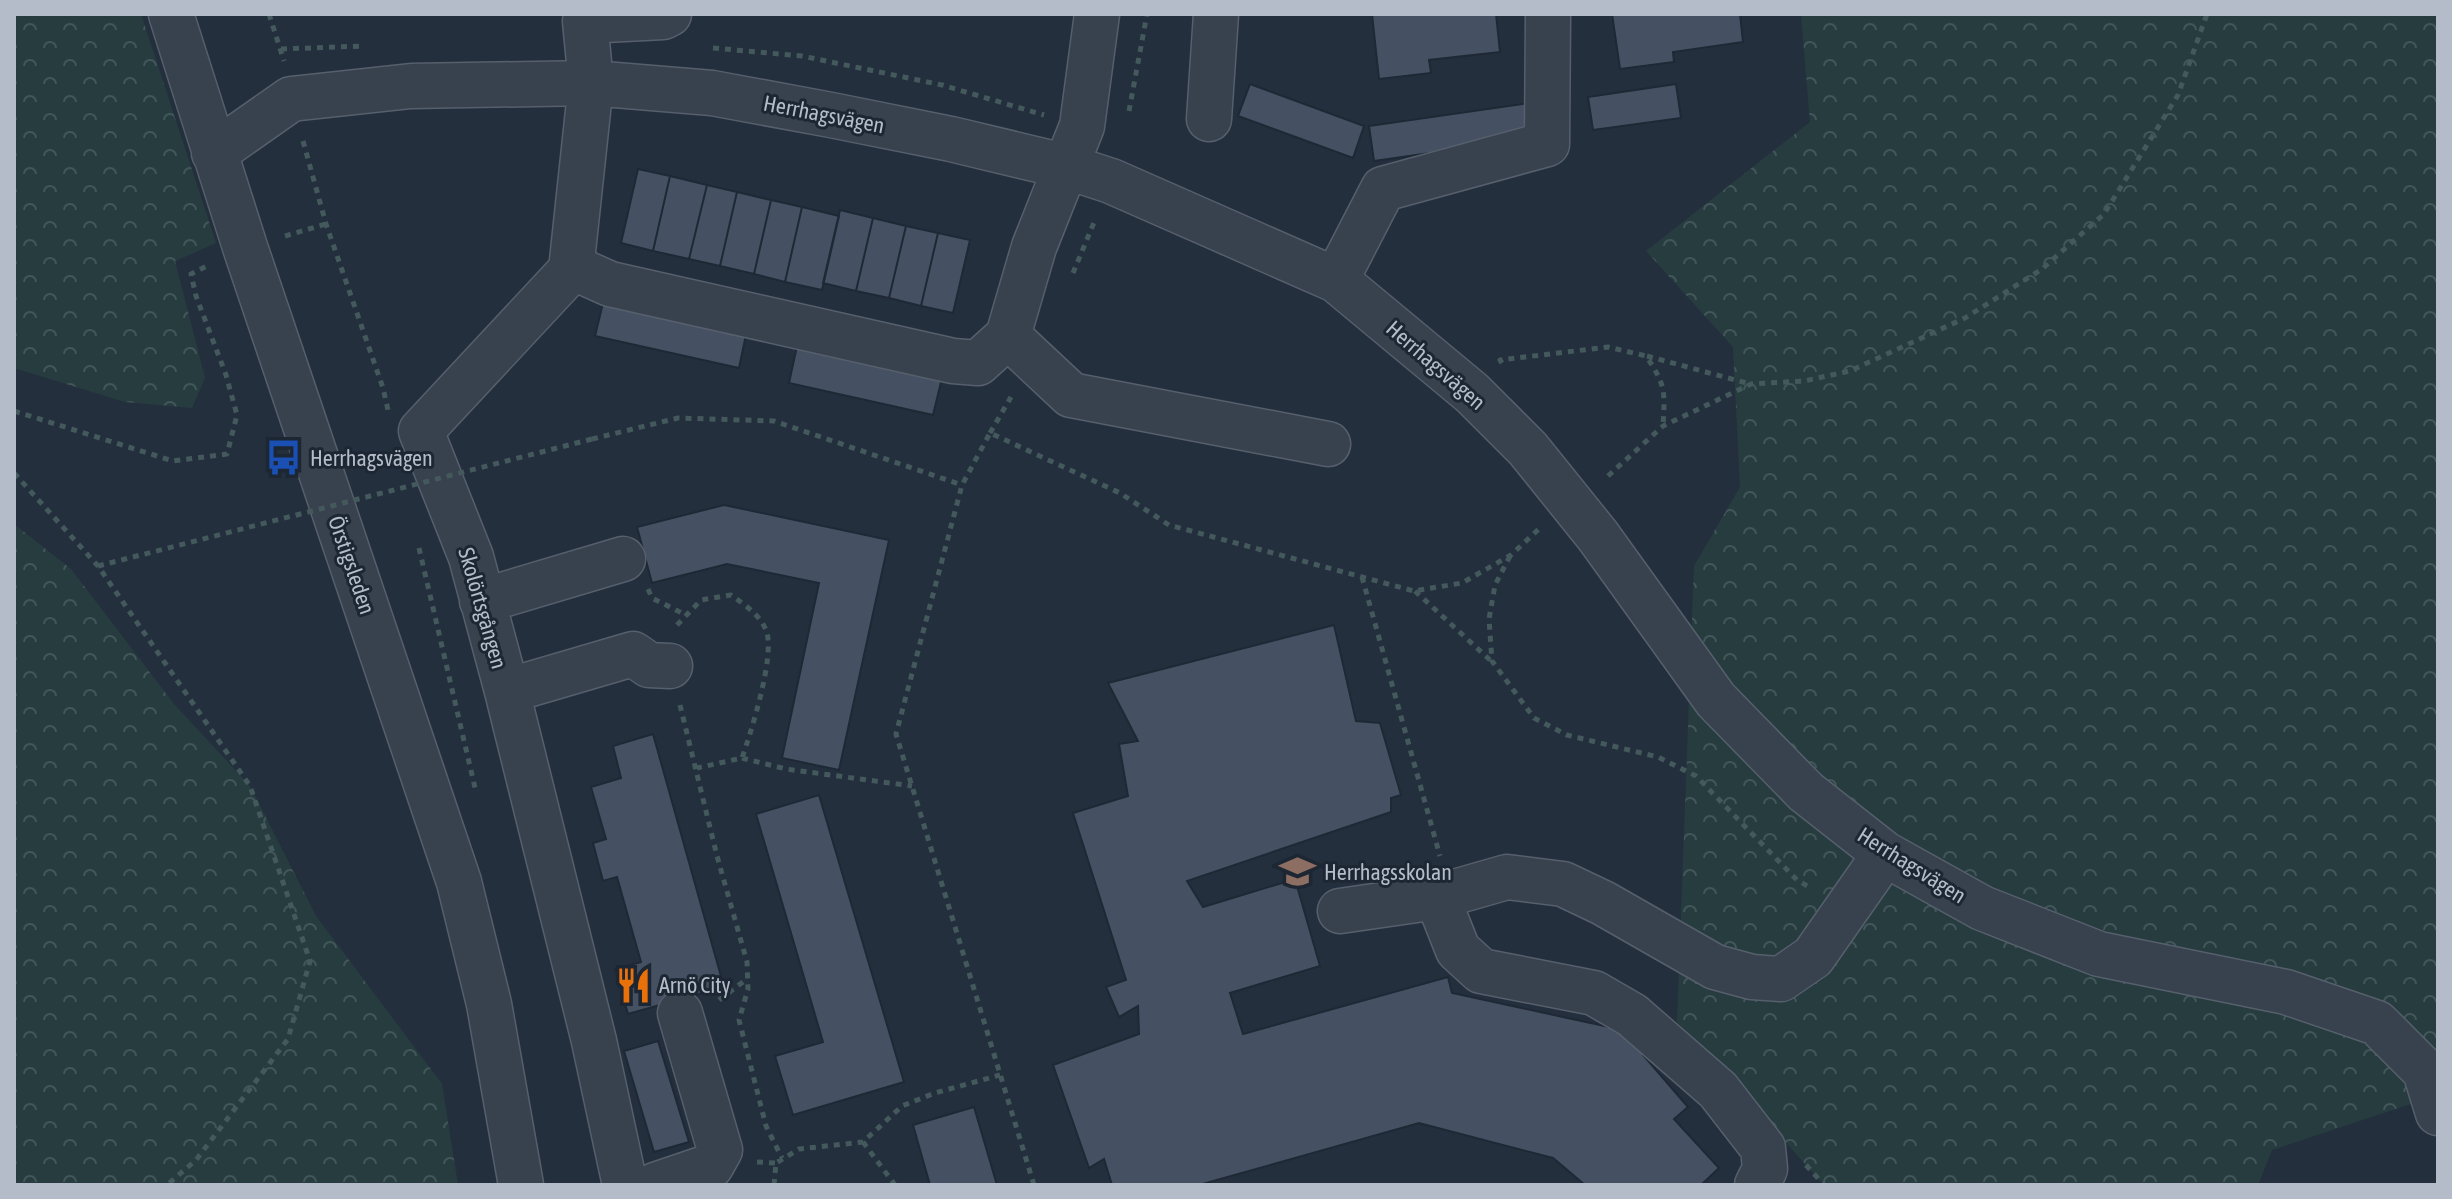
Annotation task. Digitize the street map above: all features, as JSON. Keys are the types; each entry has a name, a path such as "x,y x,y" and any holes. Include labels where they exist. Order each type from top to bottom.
{"street":[{"name":"Örstigsleden","path":"171,14 245,247 459,882 489,1004 521,1185"},
{"path":"669,14 663,17 585,21 591,83 572,267 610,284 953,361 978,363 1008,336 1034,247 1082,126 1097,14"},
{"path":"1209,119 1216,14"},
{"path":"1336,280 1383,189 1547,144 1548,14"},
{"name":"Herrhagsvägen","path":"214,153 291,99 411,86 591,83 712,93 936,136 1068,167 1111,181 1336,280 1472,393 1528,449 1598,536 1716,700 1806,792 1885,854 1982,908 2099,954 2286,992 2377,1023 2425,1071 2438,1113"},
{"name":"Skolörtsgången","path":"572,267 421,431 471,557 594,1041 625,1185"},
{"path":"1008,336 1071,395 1328,444"},
{"path":"482,601 623,559"},
{"path":"507,691 633,654 649,665 670,666"},
{"path":"1340,911 1444,895 1507,877 1563,884 1603,903 1715,967 1752,977 1781,979 1813,957 1885,854"},
{"path":"1444,895 1458,950 1481,971 1594,993 1632,1015 1718,1090 1763,1148 1765,1169 1757,1185"},
{"path":"655,1185 711,1166 720,1150 680,1013"},
{"name":"Örstigsleden","path":"509,1121 512,1185"}],"path":[{"path":"269,14 281,49 291,99 326,224 383,388 390,418"},
{"path":"1509,372 1500,360 1608,347 1751,384 1804,381 1850,371 1965,318 2042,269 2104,214 2178,95 2207,14"},
{"path":"14,411 173,461 227,454 237,415 191,274 245,247 326,224"},
{"path":"1646,356 1661,379 1663,426"},
{"path":"1608,476 1663,426 1751,384"},
{"path":"98,566 678,418 774,421 962,485"},
{"path":"1034,1185 896,734 962,485 990,433 1120,493 1169,525 1414,591 1462,583 1511,555 1551,518"},
{"path":"14,473 98,566 250,786 310,961 288,1039 196,1160 167,1185"},
{"path":"404,479 407,495"},
{"path":"418,541 478,800"},
{"path":"1492,661 1489,619 1495,585 1511,555"},
{"path":"1361,576 1444,895"},
{"path":"1414,591 1492,661 1534,718 1567,735 1658,757 1696,776 1797,880 1846,909"},
{"path":"742,758 755,718 766,664 767,632 754,612 731,595 701,600 677,626 670,666 747,962 748,989 739,1020 766,1126 782,1158"},
{"path":"697,768 742,758 786,769 912,786"},
{"path":"774,1185 776,1163 799,1149 863,1142 902,1106 935,1093 1000,1075"},
{"path":"863,1142 895,1185"}],"green space":[{"path":"14,14 141,14 216,243 175,261 205,378 192,408 125,402 14,368"},
{"path":"1801,14 2438,14 2438,1095 2272,1150 2258,1185 1824,1185 1677,1022 1694,566 1740,487 1733,347 1646,251 1810,122"},
{"path":"14,524 71,569 174,704 250,786 316,916 442,1084 458,1185 14,1185"}],"building":[{"path":"1372,14 1496,14 1500,52 1429,60 1431,73 1379,79"},
{"path":"1612,14 1740,14 1743,42 1673,52 1674,62 1620,69"},
{"path":"1250,84 1364,126 1353,158 1238,116"},
{"path":"1676,84 1681,118 1593,130 1588,97"},
{"path":"1530,103 1535,138 1374,161 1369,126"},
{"path":"638,169 670,176 653,251 621,243"},
{"path":"670,176 707,185 689,259 653,251"},
{"path":"707,185 737,192 720,266 689,259"},
{"path":"737,192 771,200 754,274 720,266"},
{"path":"771,200 802,207 785,282 754,274"},
{"path":"802,207 839,216 822,290 785,282"},
{"path":"840,210 873,218 856,291 823,283"},
{"path":"873,218 906,226 889,298 856,291"},
{"path":"906,226 938,233 921,306 889,298"},
{"path":"938,233 970,240 953,313 921,306"},
{"path":"604,299 747,330 739,368 595,336"},
{"path":"797,346 942,378 933,415 789,383"},
{"path":"724,505 889,540 839,770 782,758 819,583 727,564 652,583 637,527"},
{"path":"1334,625 1356,721 1380,723 1401,795 1391,798 1391,812 1187,881 1203,907 1295,879 1320,966 1230,993 1243,1034 1448,977 1452,993 1646,1035 1643,1055 1688,1107 1674,1119 1719,1168 1701,1185 1585,1185 1553,1158 1419,1123 1199,1185 1112,1185 1104,1159 1089,1168 1053,1065 1139,1034 1138,1006 1119,1017 1106,987 1126,980 1073,813 1128,796 1119,744 1138,741 1108,683"},
{"path":"653,734 724,987 628,1014 615,969 641,962 617,877 603,881 593,843 606,839 591,787 621,778 613,746"},
{"path":"819,795 904,1082 793,1115 775,1056 823,1042 756,814"},
{"path":"658,1041 689,1142 654,1152 624,1051"},
{"path":"974,1107 997,1185 930,1185 913,1125"}],"place":[{"name":"Herrhagsvägen","path":"284,458"},
{"name":"Herrhagsskolan","path":"1298,872"},
{"name":"Arnö City","path":"633,985"}]}
